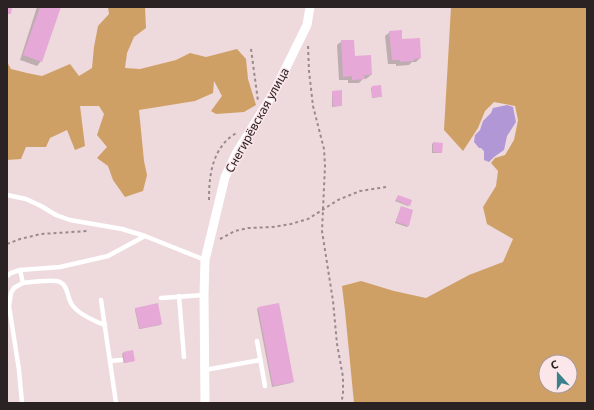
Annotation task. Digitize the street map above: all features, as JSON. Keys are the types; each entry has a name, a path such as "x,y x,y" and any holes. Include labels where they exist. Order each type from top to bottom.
{"street":[{"name":"Снегирёвская улица","path":"205,403 205,260 225,177 237,152 274,92 307,25 310,7"}],"lane":[{"path":"7,195 26,199 56,215 70,220 122,229 146,236 205,260"},
{"path":"7,276 20,270 60,266 108,256 146,236"},
{"path":"20,270 23,283"},
{"path":"22,403 19,370 9,306 11,293 14,288 23,283 52,281 61,283 64,286 73,307 105,325"},
{"path":"161,298 204,295"},
{"path":"179,296 184,357"},
{"path":"101,300 116,403"},
{"path":"257,341 264,386"},
{"path":"110,361 121,360"},
{"path":"205,370 260,360"}],"path":[{"path":"307,25 311,92 324,149 325,187 322,231 333,301 342,377 343,395 341,403"},
{"path":"251,49 260,116"},
{"path":"208,245 235,231 248,228 273,227 308,220 338,200 360,191 386,187"},
{"path":"7,244 41,234 93,231"}],"shaded area":[{"path":"108,7 145,7 146,28 134,37 127,53 125,68 140,69 176,60 190,53 206,57 237,49 246,59 248,79 256,105 244,112 216,114 211,111 222,96 214,81 213,93 195,101 139,110 144,161 147,175 143,191 125,197 113,180 108,166 97,158 107,147 97,135 104,114 99,106 80,106 85,146 75,150 67,130 50,138 46,147 26,147 21,159 7,160 7,62 11,69 42,76 70,64 79,76 92,68 98,26 109,14"},
{"path":"451,7 587,7 587,403 354,403 342,286 361,281 394,291 426,298 469,275 503,262 513,239 487,224 483,207 496,186 498,171 491,163 495,158 505,155 514,140 518,120 515,106 494,102 485,111 478,128 463,151 444,130"},
{"path":"507,105 513,107 516,122 507,136 504,150 489,162 484,160 484,151 474,142 475,135 480,130 483,121 491,113 493,108"}],"building":[{"path":"7,7 12,7 11,14 7,14"},
{"path":"40,7 61,7 42,62 23,55"},
{"path":"402,30 402,39 420,38 421,58 414,59 414,61 400,62 400,60 392,60 389,31"},
{"path":"341,40 354,40 355,56 371,55 372,75 364,75 365,79 352,80 352,76 343,77"},
{"path":"381,85 382,97 372,97 372,86"},
{"path":"342,90 342,106 333,106 332,91"},
{"path":"433,142 443,143 442,153 433,152"},
{"path":"398,195 412,200 410,206 396,200"},
{"path":"401,206 413,210 409,226 396,222"},
{"path":"158,303 162,324 140,329 135,308"},
{"path":"279,303 294,382 273,386 258,307"},
{"path":"133,350 135,361 125,363 123,352"}]}
